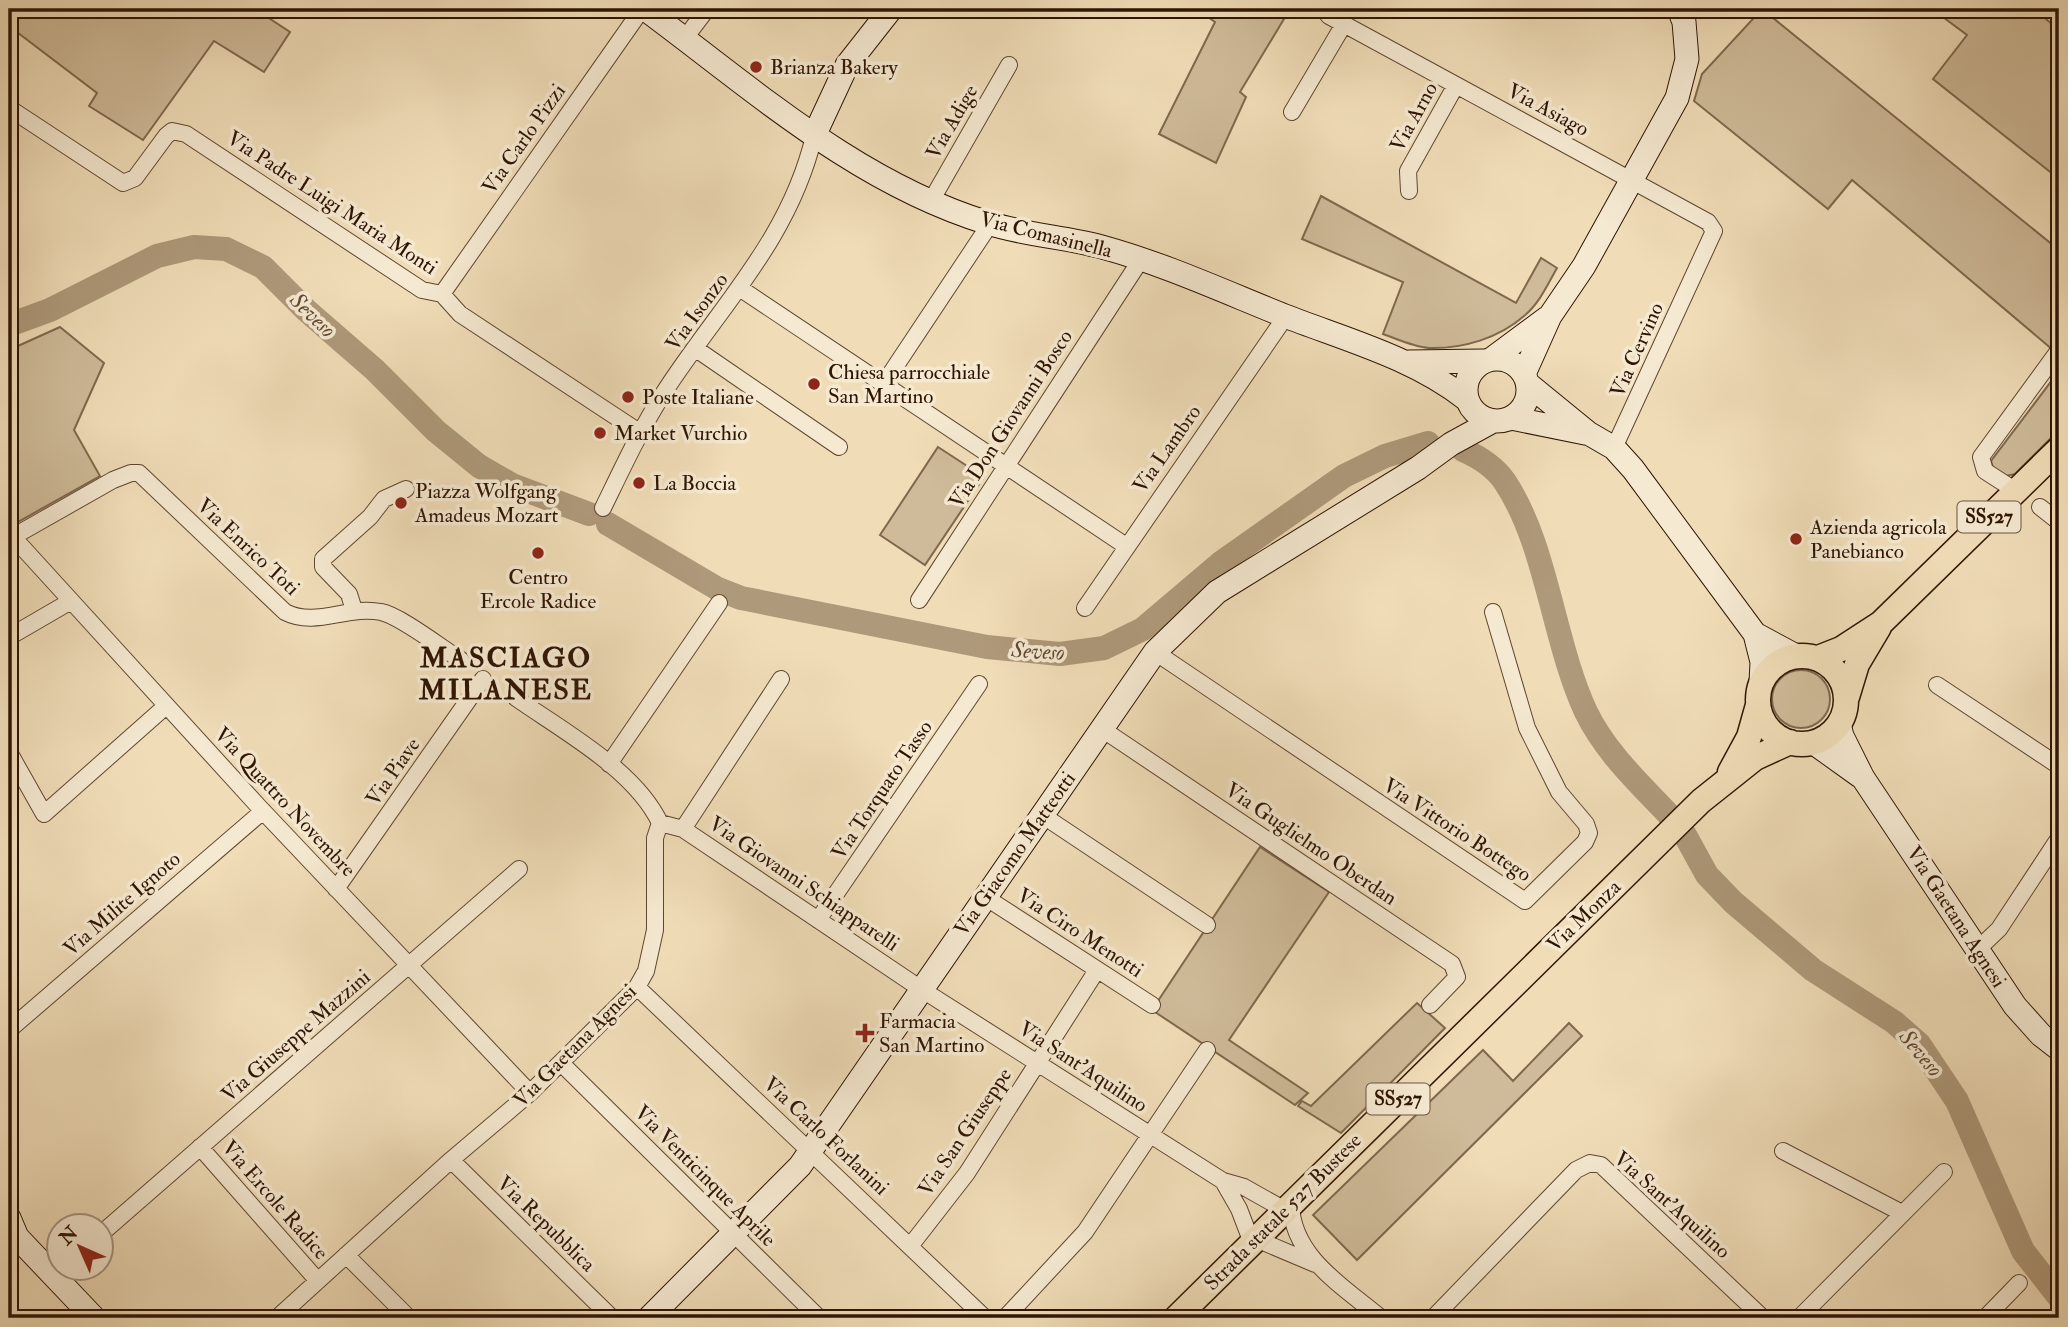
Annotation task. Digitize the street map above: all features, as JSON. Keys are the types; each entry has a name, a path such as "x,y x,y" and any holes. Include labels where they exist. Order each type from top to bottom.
{"main road":[{"name":"SS527","path":"1728,777 1749,737 1760,694 1780,662 1841,649 1881,624 2059,449"},
{"name":"SS527","path":"1728,777 1755,758 1828,736 1839,724 1857,664 1881,624"},
{"path":"1807,657 1838,673 1847,697"},
{"path":"1760,694 1768,729 1802,743"},
{"name":"Via Monza","path":"1511,989 1728,777"},
{"name":"Strada statale 527 Bustese","path":"1176,1318 1511,989"}],"street":[{"name":"Via Comasinella","path":"643,9 814,136 908,191 990,224 1105,247 1405,362 1443,381 1469,404"},
{"name":"Via Carlo Pizzi","path":"442,294 643,9"},
{"path":"685,38 707,9"},
{"path":"814,136 847,65 891,9"},
{"name":"Via Asiago","path":"1323,9 1456,85 1708,222 1714,231 1696,269"},
{"path":"1502,419 1527,400 1526,379 1550,316 1584,266 1677,98 1687,59 1684,22 1679,9"},
{"path":"1292,112 1344,23"},
{"name":"Via Adige","path":"931,201 1009,65"},
{"name":"Via Arno","path":"1409,191 1408,171 1456,85"},
{"name":"Via Padre Luigi Maria Monti","path":"9,108 122,183 135,178 172,131 187,134 422,290 442,294 460,314 639,432"},
{"name":"Via Isonzo","path":"603,508 639,432 741,289 775,232 809,157 814,136"},
{"path":"883,386 990,224"},
{"name":"Via Don Giovanni Bosco","path":"919,600 1005,464 1140,261"},
{"name":"Via Cervino","path":"1614,448 1696,269"},
{"path":"741,289 1126,546"},
{"name":"Via Lambro","path":"1085,608 1286,316"},
{"path":"1550,316 1488,360 1467,380 1469,404 1502,419 1588,433"},
{"path":"696,349 839,447"},
{"path":"2016,491 1985,471 1981,457 2059,350"},
{"name":"Via Comasinella","path":"1405,362 1488,360"},
{"path":"1488,360 1516,365 1526,379 1588,433 1614,448 1755,634 1762,662 1760,694"},
{"name":"Via Giacomo Matteotti","path":"1459,435 1469,404"},
{"name":"Via Giacomo Matteotti","path":"649,1318 811,1151 1155,652 1217,592 1434,456 1459,435 1502,419"},
{"name":"Via Enrico Toti","path":"11,538 131,473 139,473 285,612 304,619 354,610 387,614 461,660"},
{"path":"354,610 349,594 322,562 359,524 370,517 390,494 406,489"},
{"path":"2040,507 2059,522"},
{"name":"Via Quattro Novembre","path":"11,538 408,966 530,1093"},
{"path":"9,638 71,601"},
{"path":"609,764 719,603"},
{"name":"Via Vittorio Bottego","path":"1155,652 1293,748 1525,901 1586,842 1589,828 1559,792 1527,728 1493,612"},
{"path":"1755,634 1807,657"},
{"name":"Via Piave","path":"336,889 483,679"},
{"path":"683,829 781,679"},
{"name":"Via Torquato Tasso","path":"818,919 979,684"},
{"path":"1937,685 2059,766"},
{"path":"516,698 634,785 660,822"},
{"path":"9,752 44,814 166,706"},
{"name":"Via Gaetana Agnesi","path":"1839,724 1842,736 1863,778 1977,950 2015,1006 2041,1035 2059,1049"},
{"name":"Via Guglielmo Oberdan","path":"1102,729 1452,964 1457,976 1454,982 1430,1005"},
{"name":"Via Gaetana Agnesi","path":"1802,743 1863,778"},
{"name":"Via Milite Ignoto","path":"9,1030 264,811"},
{"path":"1042,815 1207,925"},
{"name":"Via Giovanni Schiapparelli","path":"660,822 683,829 921,989"},
{"name":"Via Gaetana Agnesi","path":"278,1318 450,1160 530,1093 637,987 646,971 655,930 655,838 660,822"},
{"path":"1977,950 1997,932 2059,838"},
{"name":"Via Giuseppe Mazzini","path":"116,1221 519,869"},
{"name":"Via Ciro Menotti","path":"985,897 1152,1005"},
{"name":"Via San Giuseppe","path":"911,1245 967,1173 1097,970"},
{"name":"Via Carlo Forlanini","path":"637,987 985,1318"},
{"name":"Via Sant'Aquilino","path":"921,989 1223,1181 1244,1187 1288,1207"},
{"path":"1005,1318 1085,1232 1207,1050"},
{"name":"Via Venticinque Aprile","path":"561,1063 819,1318"},
{"name":"Via Ercole Radice","path":"200,1147 318,1281"},
{"path":"1783,1151 1902,1213"},
{"name":"Via Repubblica","path":"450,1160 612,1318"},
{"name":"Via Sant'Aquilino","path":"1433,1318 1576,1170 1590,1163 1601,1165 1763,1318"},
{"path":"1799,1318 1944,1171"},
{"name":"Via Sant'Aquilino","path":"1223,1181 1254,1241"},
{"path":"1288,1207 1299,1239 1317,1265 1381,1318"},
{"path":"12,1231 46,1262"},
{"path":"1254,1241 1317,1265"},
{"path":"345,1255 409,1318"},
{"path":"65,1282 94,1318"},
{"path":"1985,1318 2019,1283"}],"shaded area":[{"path":"9,9 255,9 290,32 264,72 214,41 143,140 89,106 97,93 9,26"},
{"path":"1209,9 1290,9 1240,92 1246,97 1216,163 1159,134 1215,22 1205,15"},
{"path":"1762,9 2059,250 2059,342 2053,350 1852,180 1828,209 1694,101 1702,74"},
{"path":"1932,9 2034,9 2059,30 2059,179 1933,79 1967,35"},
{"path":"1321,196 1516,303 1541,258 1557,268 1534,306 1514,324 1492,336 1455,347 1429,348 1412,344 1383,334 1403,282 1302,239"},
{"path":"60,327 104,363 74,430 100,476 9,527 9,350"},
{"path":"2059,371 2059,430 2015,474 2006,476 1993,467 1991,461"},
{"path":"938,447 984,477 925,565 880,535"},
{"path":"1795,670 1807,670 1822,678 1830,693 1830,705 1822,720 1807,728 1795,728 1780,720 1772,705 1772,693 1780,678"},
{"path":"1260,847 1329,892 1229,1040 1308,1093 1295,1105 1152,1010"},
{"path":"1417,1003 1445,1028 1341,1133 1298,1106 1302,1101 1311,1106"},
{"path":"1569,1023 1582,1036 1357,1260 1313,1215 1483,1050 1513,1081"}],"waterway":[{"name":"Seveso","path":"9,325 50,310 157,256 194,247 226,249 263,267 306,310 375,370 436,431 479,466 512,485 589,514"},
{"name":"Seveso","path":"608,524 718,589 741,598 987,647 1060,654 1104,648 1143,629 1222,562 1344,476 1385,456 1428,443"},
{"name":"Seveso","path":"1463,450 1481,459 1496,472 1519,507 1531,535 1565,655 1594,727 1624,767 1669,815"},
{"name":"Seveso","path":"1685,835 1707,875 1733,902 1813,970 1894,1022 1919,1044 1957,1101 2023,1251 2059,1297"}],"place":[{"name":"Brianza Bakery","path":"756,67"},
{"name":"Chiesa parrocchiale San Martino","path":"814,384"},
{"name":"Poste Italiane","path":"628,397"},
{"name":"Market Vurchio","path":"600,433"},
{"name":"La Boccia","path":"639,483"},
{"name":"Piazza Wolfgang Amadeus Mozart","path":"401,503"},
{"name":"Azienda agricola Panebianco","path":"1796,539"},
{"name":"Centro Ercole Radice","path":"538,553"},
{"name":"Farmacia San Martino","path":"865,1033"}],"district":[{"name":"MASCIAGO MILANESE","path":"506,674"}]}
